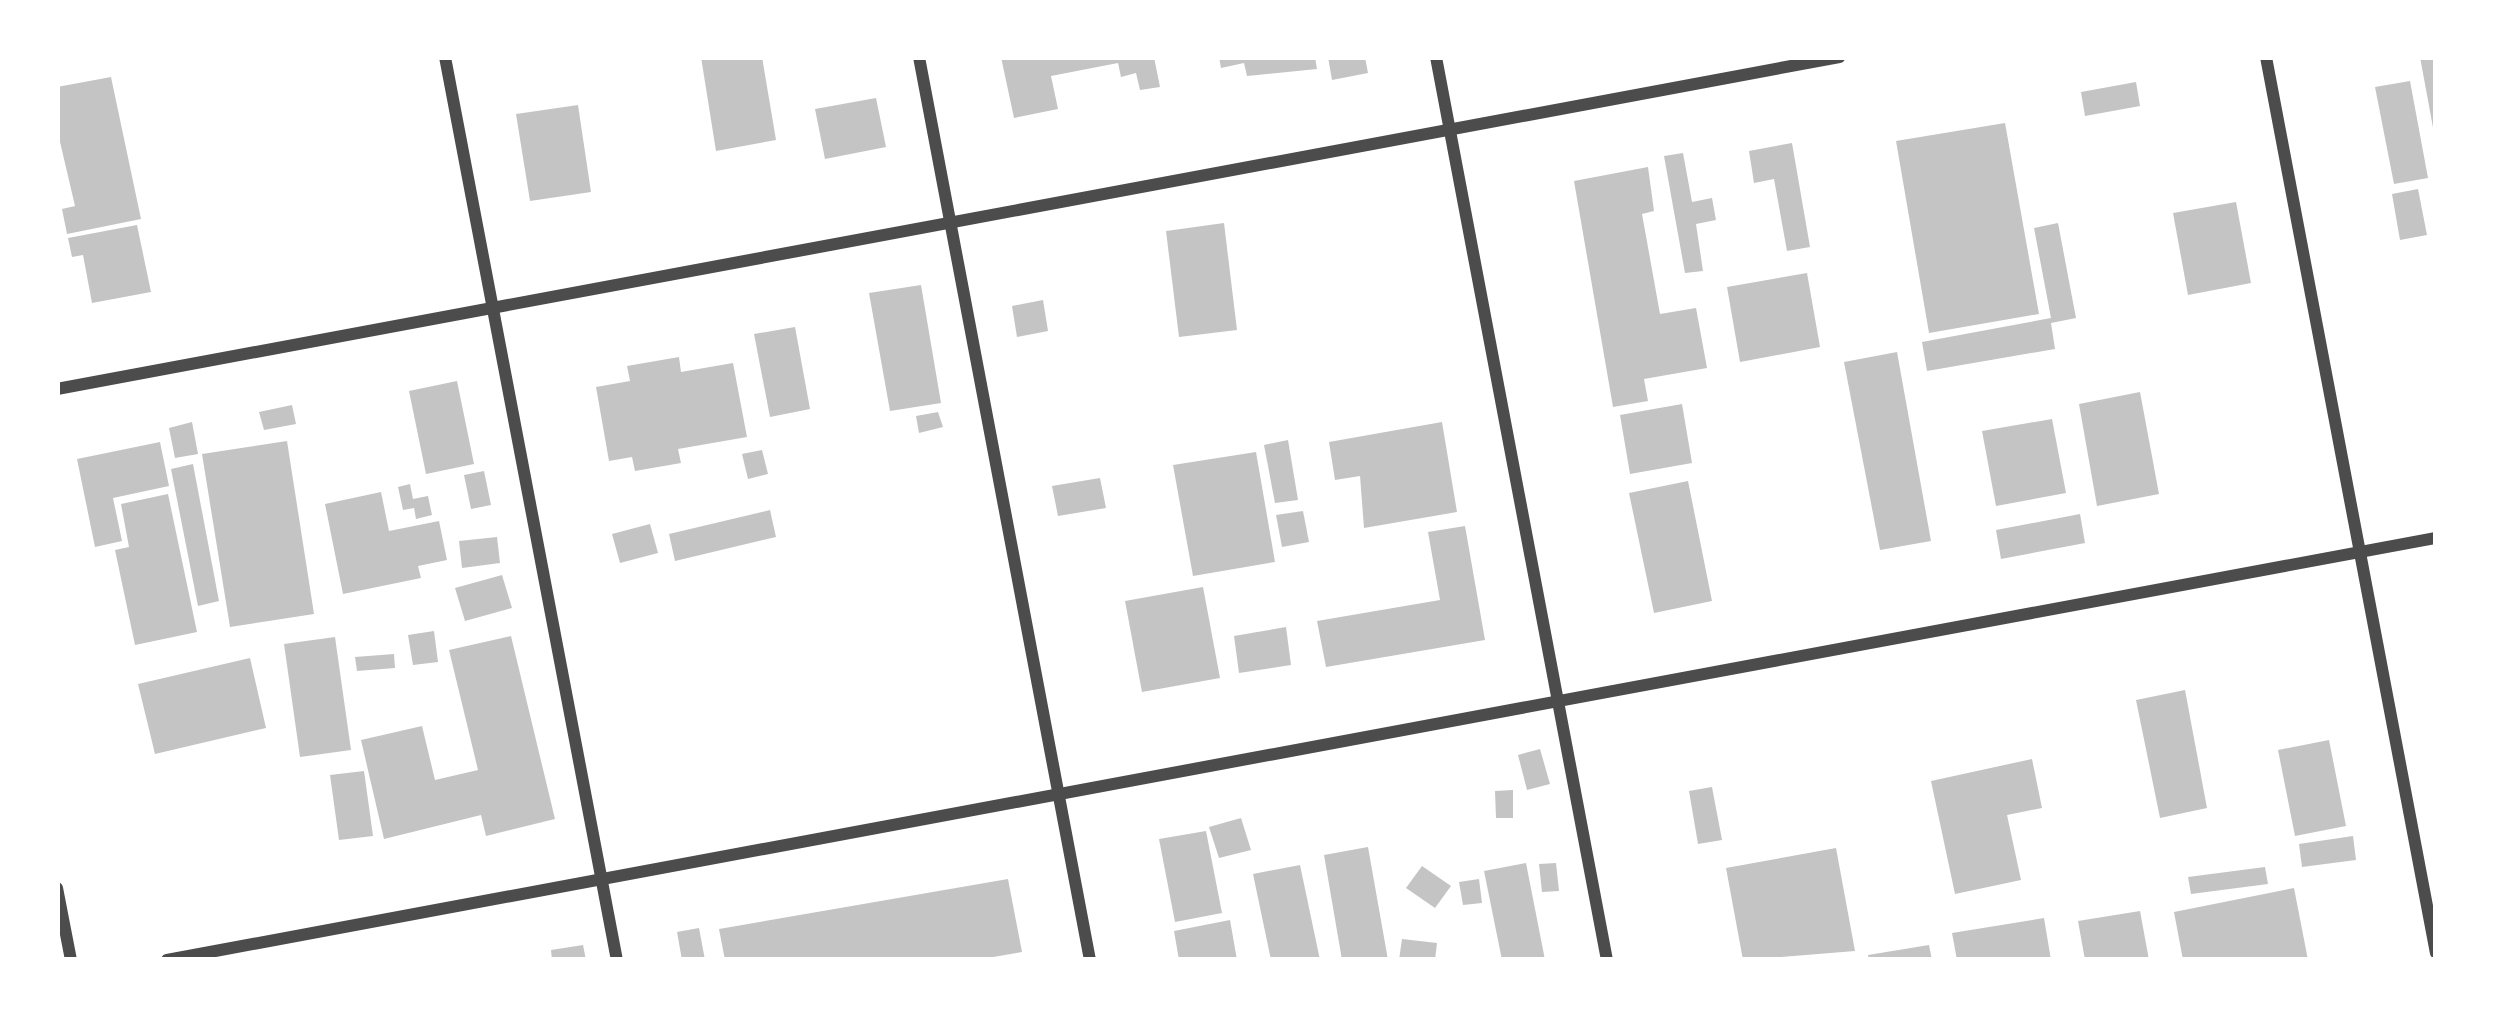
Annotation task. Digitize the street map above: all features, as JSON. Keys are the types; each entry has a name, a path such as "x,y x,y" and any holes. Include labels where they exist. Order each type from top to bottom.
{"street":[{"path":"445,57 617,960"},
{"path":"919,57 1090,960"},
{"path":"1436,57 1607,960"},
{"path":"57,389 1839,57"},
{"path":"2266,57 2436,953"},
{"path":"167,960 2436,538"},
{"path":"57,888 71,960"}],"building":[{"path":"701,57 762,57 776,140 716,151"},
{"path":"1001,57 1154,57 1160,87 1140,90 1136,73 1121,77 1118,63 1051,76 1058,109 1014,118"},
{"path":"1219,57 1315,57 1317,69 1247,76 1244,63 1221,68"},
{"path":"1328,57 1365,57 1368,73 1332,80"},
{"path":"2420,57 2436,57 2436,133 2434,133"},
{"path":"111,77 141,219 67,234 62,209 75,206 57,129 57,87"},
{"path":"2410,81 2428,178 2394,184 2375,87"},
{"path":"2136,82 2140,106 2085,116 2081,92"},
{"path":"876,98 886,147 825,159 815,109"},
{"path":"578,105 591,192 530,201 516,114"},
{"path":"2005,123 2039,314 1929,333 1896,141"},
{"path":"1792,143 1810,247 1787,251 1774,179 1754,183 1749,151"},
{"path":"1683,153 1692,202 1712,198 1716,220 1696,224 1703,271 1685,273 1664,156"},
{"path":"1648,167 1654,211 1642,214 1660,314 1696,308 1707,368 1644,379 1648,401 1613,407 1574,181"},
{"path":"2418,189 2427,235 2400,240 2392,194"},
{"path":"2236,202 2251,283 2188,295 2173,213"},
{"path":"1224,223 1237,330 1179,337 1166,231"},
{"path":"2058,223 2076,318 2051,323 2055,349 1927,371 1922,342 2051,318 2034,228"},
{"path":"137,225 151,292 92,303 83,255 72,257 68,238"},
{"path":"1807,273 1820,347 1740,362 1727,287"},
{"path":"921,285 941,403 890,411 869,293"},
{"path":"1043,300 1048,331 1017,337 1012,306"},
{"path":"795,327 810,409 770,417 754,334"},
{"path":"1897,352 1931,541 1880,550 1844,362"},
{"path":"679,357 681,372 733,363 747,437 678,449 681,463 635,471 632,457 609,461 596,387 630,381 627,366"},
{"path":"457,381 474,464 426,474 409,391"},
{"path":"2140,392 2159,494 2097,506 2079,404"},
{"path":"1682,404 1692,463 1630,474 1620,415"},
{"path":"292,405 296,424 264,430 259,412"},
{"path":"938,412 943,427 919,433 916,416"},
{"path":"2052,419 2066,493 1996,506 1982,431"},
{"path":"192,422 198,454 175,458 169,428"},
{"path":"1442,422 1457,512 1364,528 1360,476 1335,480 1329,442"},
{"path":"1288,440 1298,500 1275,503 1264,445"},
{"path":"287,441 314,614 230,627 202,454"},
{"path":"160,442 169,486 113,498 122,541 95,547 77,459"},
{"path":"762,450 768,474 748,479 742,454"},
{"path":"1256,452 1275,562 1193,576 1173,465"},
{"path":"193,464 219,601 198,606 171,469"},
{"path":"484,471 491,505 471,509 464,475"},
{"path":"1100,478 1106,508 1058,516 1052,486"},
{"path":"1688,481 1712,601 1654,613 1629,493"},
{"path":"410,484 413,499 428,496 432,515 416,519 414,508 403,510 398,487"},
{"path":"381,492 389,531 439,521 447,560 418,566 421,578 343,594 325,504"},
{"path":"168,494 197,632 135,645 115,550 129,547 121,504"},
{"path":"770,510 776,537 675,561 669,534"},
{"path":"1303,511 1309,542 1282,547 1276,515"},
{"path":"2080,514 2085,543 2001,559 1996,530"},
{"path":"650,524 658,553 620,563 612,534"},
{"path":"1465,526 1485,640 1326,667 1317,621 1440,600 1428,532"},
{"path":"497,537 500,563 462,568 459,541"},
{"path":"502,575 512,608 465,621 455,588"},
{"path":"1203,587 1220,678 1142,692 1125,601"},
{"path":"1286,627 1291,665 1239,673 1234,636"},
{"path":"434,631 438,662 413,665 408,635"},
{"path":"511,636 555,819 486,836 481,815 384,839 361,740 422,726 435,780 478,770 449,650"},
{"path":"335,637 351,750 300,757 284,644"},
{"path":"394,654 395,668 357,671 355,657"},
{"path":"250,658 266,728 155,754 138,684"},
{"path":"2185,690 2207,808 2160,818 2136,700"},
{"path":"2329,740 2346,826 2295,836 2278,750"},
{"path":"1540,749 1550,784 1527,790 1518,755"},
{"path":"2032,759 2042,808 2007,815 2021,880 1955,894 1931,781"},
{"path":"364,771 373,836 339,840 330,775"},
{"path":"1712,787 1722,840 1698,844 1689,791"},
{"path":"1513,790 1513,818 1496,818 1495,791"},
{"path":"1241,818 1251,850 1219,858 1209,827"},
{"path":"1206,831 1222,913 1175,922 1159,839"},
{"path":"2353,836 2356,860 2302,867 2299,844"},
{"path":"1368,847 1388,960 1342,960 1324,855"},
{"path":"1836,848 1855,951 1743,960 1726,868"},
{"path":"1526,863 1545,960 1502,960 1484,871"},
{"path":"1556,863 1559,891 1542,892 1539,864"},
{"path":"1300,865 1320,960 1271,960 1253,874"},
{"path":"1422,866 1451,886 1435,908 1406,888"},
{"path":"2265,867 2268,884 2191,894 2188,877"},
{"path":"1008,879 1022,952 976,960 725,960 719,929"},
{"path":"1479,879 1482,903 1463,905 1459,882"},
{"path":"2294,888 2308,960 2183,960 2174,912"},
{"path":"2140,911 2149,960 2085,960 2078,921"},
{"path":"2044,918 2051,960 1957,960 1952,933"},
{"path":"1230,920 1237,960 1179,960 1174,931"},
{"path":"699,928 705,960 682,960 677,932"},
{"path":"1402,939 1437,943 1435,960 1399,960"},
{"path":"583,945 586,960 552,960 551,950"},
{"path":"1929,945 1932,960 1869,960 1868,955"}]}
